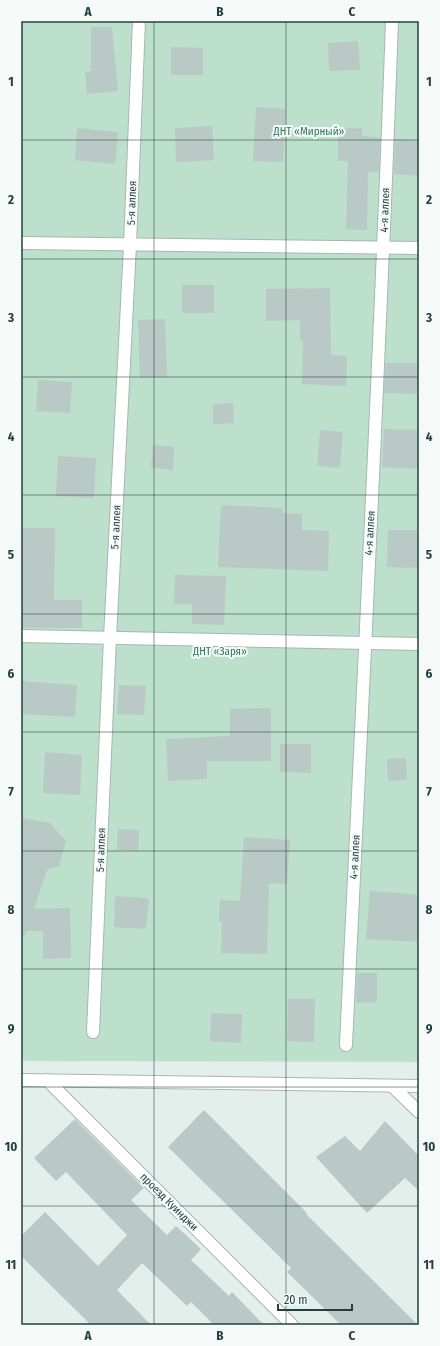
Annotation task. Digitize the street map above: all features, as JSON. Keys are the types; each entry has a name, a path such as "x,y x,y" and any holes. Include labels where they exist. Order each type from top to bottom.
{"street":[{"name":"5-я аллея","path":"94,1032 110,638 130,244 138,21"},
{"name":"4-я аллея","path":"346,1046 384,248 392,21"},
{"path":"21,243 419,248"},
{"path":"21,636 419,644"},
{"path":"21,1080 419,1086"},
{"name":"проезд Куинджи","path":"47,1080 292,1325"},
{"path":"392,1086 419,1112"}],"green space":[{"name":"ДНТ «Заря»","path":"21,21 419,21 419,1062 21,1061"}],"building":[{"path":"91,27 112,27 118,91 87,94 85,72 91,71"},
{"path":"358,41 360,70 329,71 328,43"},
{"path":"171,47 203,48 203,75 171,75"},
{"path":"256,107 286,109 283,162 253,161"},
{"path":"212,126 214,160 176,162 175,128"},
{"path":"77,128 118,132 115,164 75,160"},
{"path":"362,128 362,136 380,138 379,172 368,172 367,230 346,229 348,161 338,161 338,129"},
{"path":"395,139 419,141 419,176 394,174"},
{"path":"182,285 214,285 214,313 182,313"},
{"path":"330,288 331,355 347,356 346,386 302,384 303,341 300,341 300,320 266,321 266,289"},
{"path":"165,319 167,377 140,378 138,320"},
{"path":"386,363 417,363 417,394 384,393"},
{"path":"38,380 72,382 70,413 36,411"},
{"path":"233,403 234,423 213,424 213,404"},
{"path":"384,429 419,430 419,469 382,467"},
{"path":"320,430 343,432 340,468 317,466"},
{"path":"153,445 174,447 173,470 151,468"},
{"path":"58,456 96,458 94,498 56,496"},
{"path":"221,505 282,508 283,513 302,514 302,530 329,531 328,571 218,567"},
{"path":"21,528 55,528 54,600 82,600 82,628 21,628"},
{"path":"388,530 419,530 419,568 387,567"},
{"path":"175,575 226,576 224,625 192,624 192,604 174,604"},
{"path":"21,681 77,685 75,717 21,714"},
{"path":"119,685 146,686 144,715 117,714"},
{"path":"271,708 271,761 207,761 207,779 168,781 166,739 230,736 230,709"},
{"path":"280,744 311,744 311,773 280,772"},
{"path":"45,752 82,755 80,795 43,793"},
{"path":"406,758 407,780 388,781 387,759"},
{"path":"21,818 50,823 66,841 59,866 47,870 34,909 70,908 71,958 43,959 43,931 26,931 24,937 21,937"},
{"path":"118,829 139,830 138,851 117,850"},
{"path":"244,837 290,840 287,884 269,883 267,954 221,953 222,922 219,922 220,900 240,901"},
{"path":"370,891 419,895 419,942 366,939"},
{"path":"115,896 149,898 146,929 114,927"},
{"path":"357,973 377,973 377,1002 356,1003"},
{"path":"288,999 315,999 314,1042 287,1041"},
{"path":"211,1013 242,1014 241,1043 210,1041"},
{"path":"204,1110 418,1325 341,1325 287,1272 291,1268 168,1147"},
{"path":"75,1119 144,1188 131,1200 167,1235 176,1226 201,1249 191,1260 229,1296 232,1292 264,1325 214,1325 191,1302 187,1306 142,1263 117,1290 151,1325 91,1325 21,1256 21,1236 45,1212 98,1266 127,1235 66,1172 56,1181 34,1158"},
{"path":"385,1121 419,1156 419,1191 405,1178 367,1213 316,1157 345,1136 360,1151"}],"park label":[{"name":"ДНТ «Мирный»","path":"309,131"}]}
